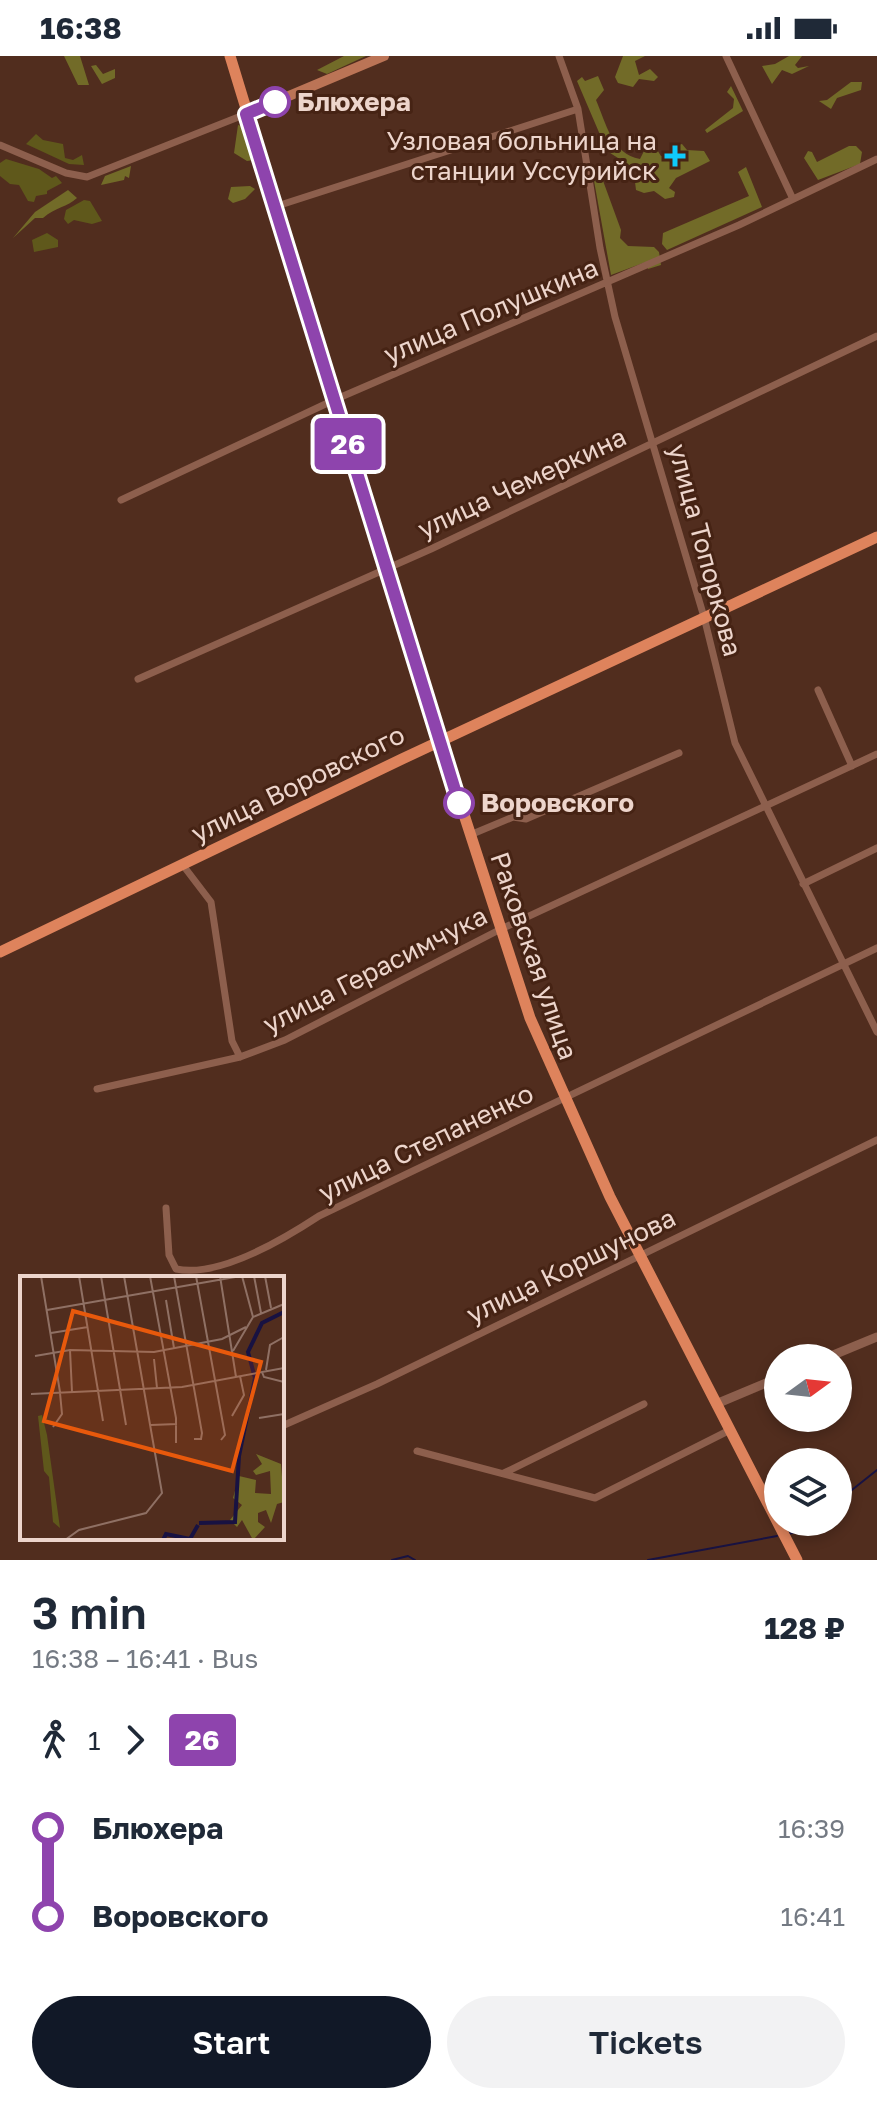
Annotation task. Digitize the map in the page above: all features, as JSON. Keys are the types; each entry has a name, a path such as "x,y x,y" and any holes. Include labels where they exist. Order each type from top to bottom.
{"main road":[{"name":"Раковская улица","path":"230,56 499,930 563,1099 797,1560"},
{"path":"246,114 384,56"},
{"name":"улица Воровского","path":"0,952 440,741 877,537"}],"street":[{"name":"улица Топоркова","path":"559,56 578,109 607,283 704,617 735,743 877,1032"},
{"path":"726,56 792,197"},
{"path":"274,207 348,186 578,109"},
{"path":"0,145 66,173 87,177 246,114"},
{"name":"улица Полушкина","path":"121,500 334,400 739,225 877,159"},
{"name":"улица Чемеркина","path":"138,679 386,568 877,336"},
{"path":"818,690 852,766"},
{"path":"470,835 513,817 526,819 679,753"},
{"name":"улица Герасимчука","path":"97,1089 240,1057 285,1040 499,930 877,754"},
{"path":"803,884 877,848"},
{"path":"182,864 211,902 232,1041 240,1057"},
{"name":"улица Степаненко","path":"166,1208 169,1255 174,1266 193,1271 219,1267 877,948"},
{"name":"улица Коршунова","path":"284,1425 377,1384 877,1140"},
{"path":"852,1347 877,1337"},
{"path":"716,1404 764,1384"},
{"path":"504,1473 644,1404"},
{"path":"417,1451 599,1497 730,1430"}],"shaded area":[{"path":"64,56 80,56 89,85 78,85"},
{"path":"344,56 366,56 327,74 317,70"},
{"path":"623,56 645,56 635,61 639,75 650,69 658,77 654,81 639,79 633,87 618,83 615,77"},
{"path":"789,56 802,56 795,65 798,68 809,66 792,74 782,70 772,84 762,66 775,64"},
{"path":"96,65 103,74 115,69 115,78 102,84 91,66"},
{"path":"598,76 604,90 596,100 611,136 630,156 640,159 644,151 654,145 661,156 673,156 670,147 682,144 687,150 704,151 710,161 676,178 669,188 675,192 674,197 665,199 654,191 644,193 636,190 635,182 640,172 607,151 577,81 582,77 585,81"},
{"path":"851,82 862,82 861,90 837,98 831,109 819,101 827,100"},
{"path":"731,86 743,111 707,133 705,130 733,108 734,99 727,92"},
{"path":"238,125 242,126 254,160 247,161 234,153"},
{"path":"36,134 43,140 63,144 65,158 73,160 82,155 84,165 69,164 26,144"},
{"path":"849,146 856,146 862,152 860,164 818,180 804,158 808,151 812,152 817,162"},
{"path":"6,159 39,169 52,178 56,176 62,183 47,191 47,194 36,196 34,202 28,201 19,185 10,184 0,176 0,163"},
{"path":"591,164 598,167 621,230 620,238 628,246 654,247 659,252 661,265 648,269 646,262 611,275"},
{"path":"131,166 129,178 125,176 124,180 101,185 105,176"},
{"path":"746,167 762,207 667,250 662,244 663,233 749,196 738,172"},
{"path":"250,186 255,189 245,199 233,203 228,199 231,187"},
{"path":"68,190 77,198 43,218 35,218 13,238 35,212"},
{"path":"84,200 90,201 102,221 92,224 74,220 68,224 64,219 66,210"},
{"path":"47,233 58,240 58,247 34,252 32,240"}],"waterway":[{"path":"852,1490 877,1470"},
{"path":"648,1560 777,1536"},
{"path":"392,1560 408,1556 415,1560"}],"bus line":[{"name":"26","path":"275,102 246,114 459,803"}],"place":[{"name":"Блюхера","path":"275,102"},
{"name":"Узловая больница на станции Уссурийск","path":"675,156"},
{"name":"Воровского","path":"459,803"}]}
